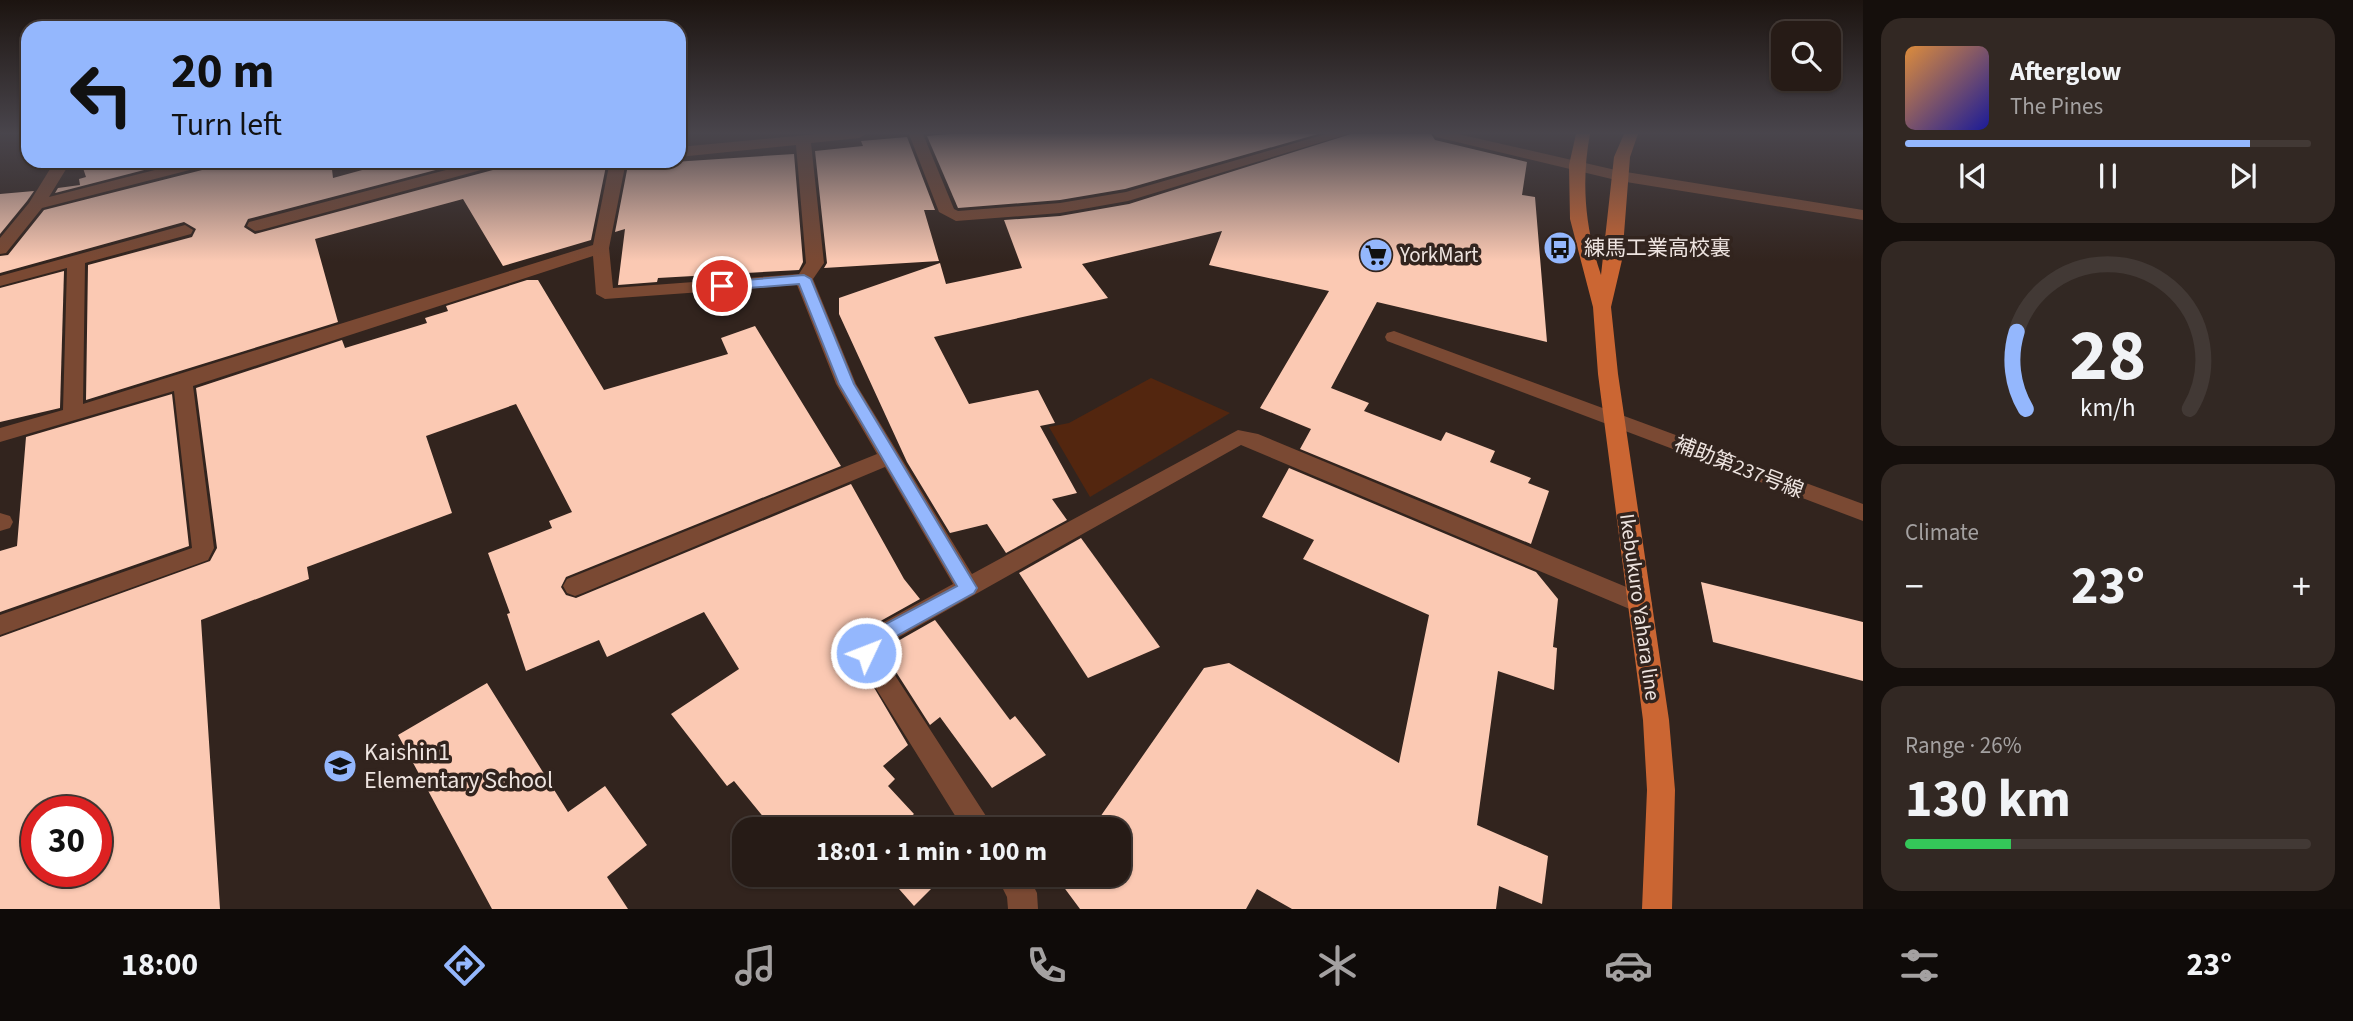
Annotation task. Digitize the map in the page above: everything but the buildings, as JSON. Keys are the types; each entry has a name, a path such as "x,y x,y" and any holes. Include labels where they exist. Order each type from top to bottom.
{"main road":[{"name":"Ikebukuro Yahara line","path":"1577,176 1578,219 1602,307 1656,720 1661,790 1657,909"},
{"name":"Ikebukuro Yahara line","path":"1602,307 1613,260 1620,176"}],"street":[{"path":"0,249 36,205 54,176"},
{"path":"36,205 148,176"},
{"path":"255,226 440,176"},
{"path":"615,176 601,248 605,294 804,279"},
{"path":"804,279 814,262 806,176"},
{"path":"933,176 947,212 956,216 1060,208 1128,196 1195,176"},
{"path":"1623,176 1863,215"},
{"path":"0,281 185,230"},
{"path":"0,435 183,382 601,248"},
{"path":"73,414 76,260"},
{"path":"804,279 846,384 968,588"},
{"name":"補助第237号線","path":"1394,337 1863,513"},
{"path":"0,625 200,554 203,548 183,382"},
{"path":"973,817 866,653 865,647 869,642 1238,437 1264,444 1640,603"},
{"path":"575,586 890,457"},
{"path":"1018,887 1022,893 1023,909"}],"shaded area":[{"path":"1151,378 1230,413 1090,497 1049,427 1069,423"}],"place":[{"name":"練馬工業高校裏","path":"1560,248"},
{"name":"YorkMart","path":"1376,255"},
{"name":"Kaishin1 Elementary School","path":"340,766"}],"route":[{"path":"722,286 804,279 846,384 968,588 869,642 865,647 866,653"}]}
